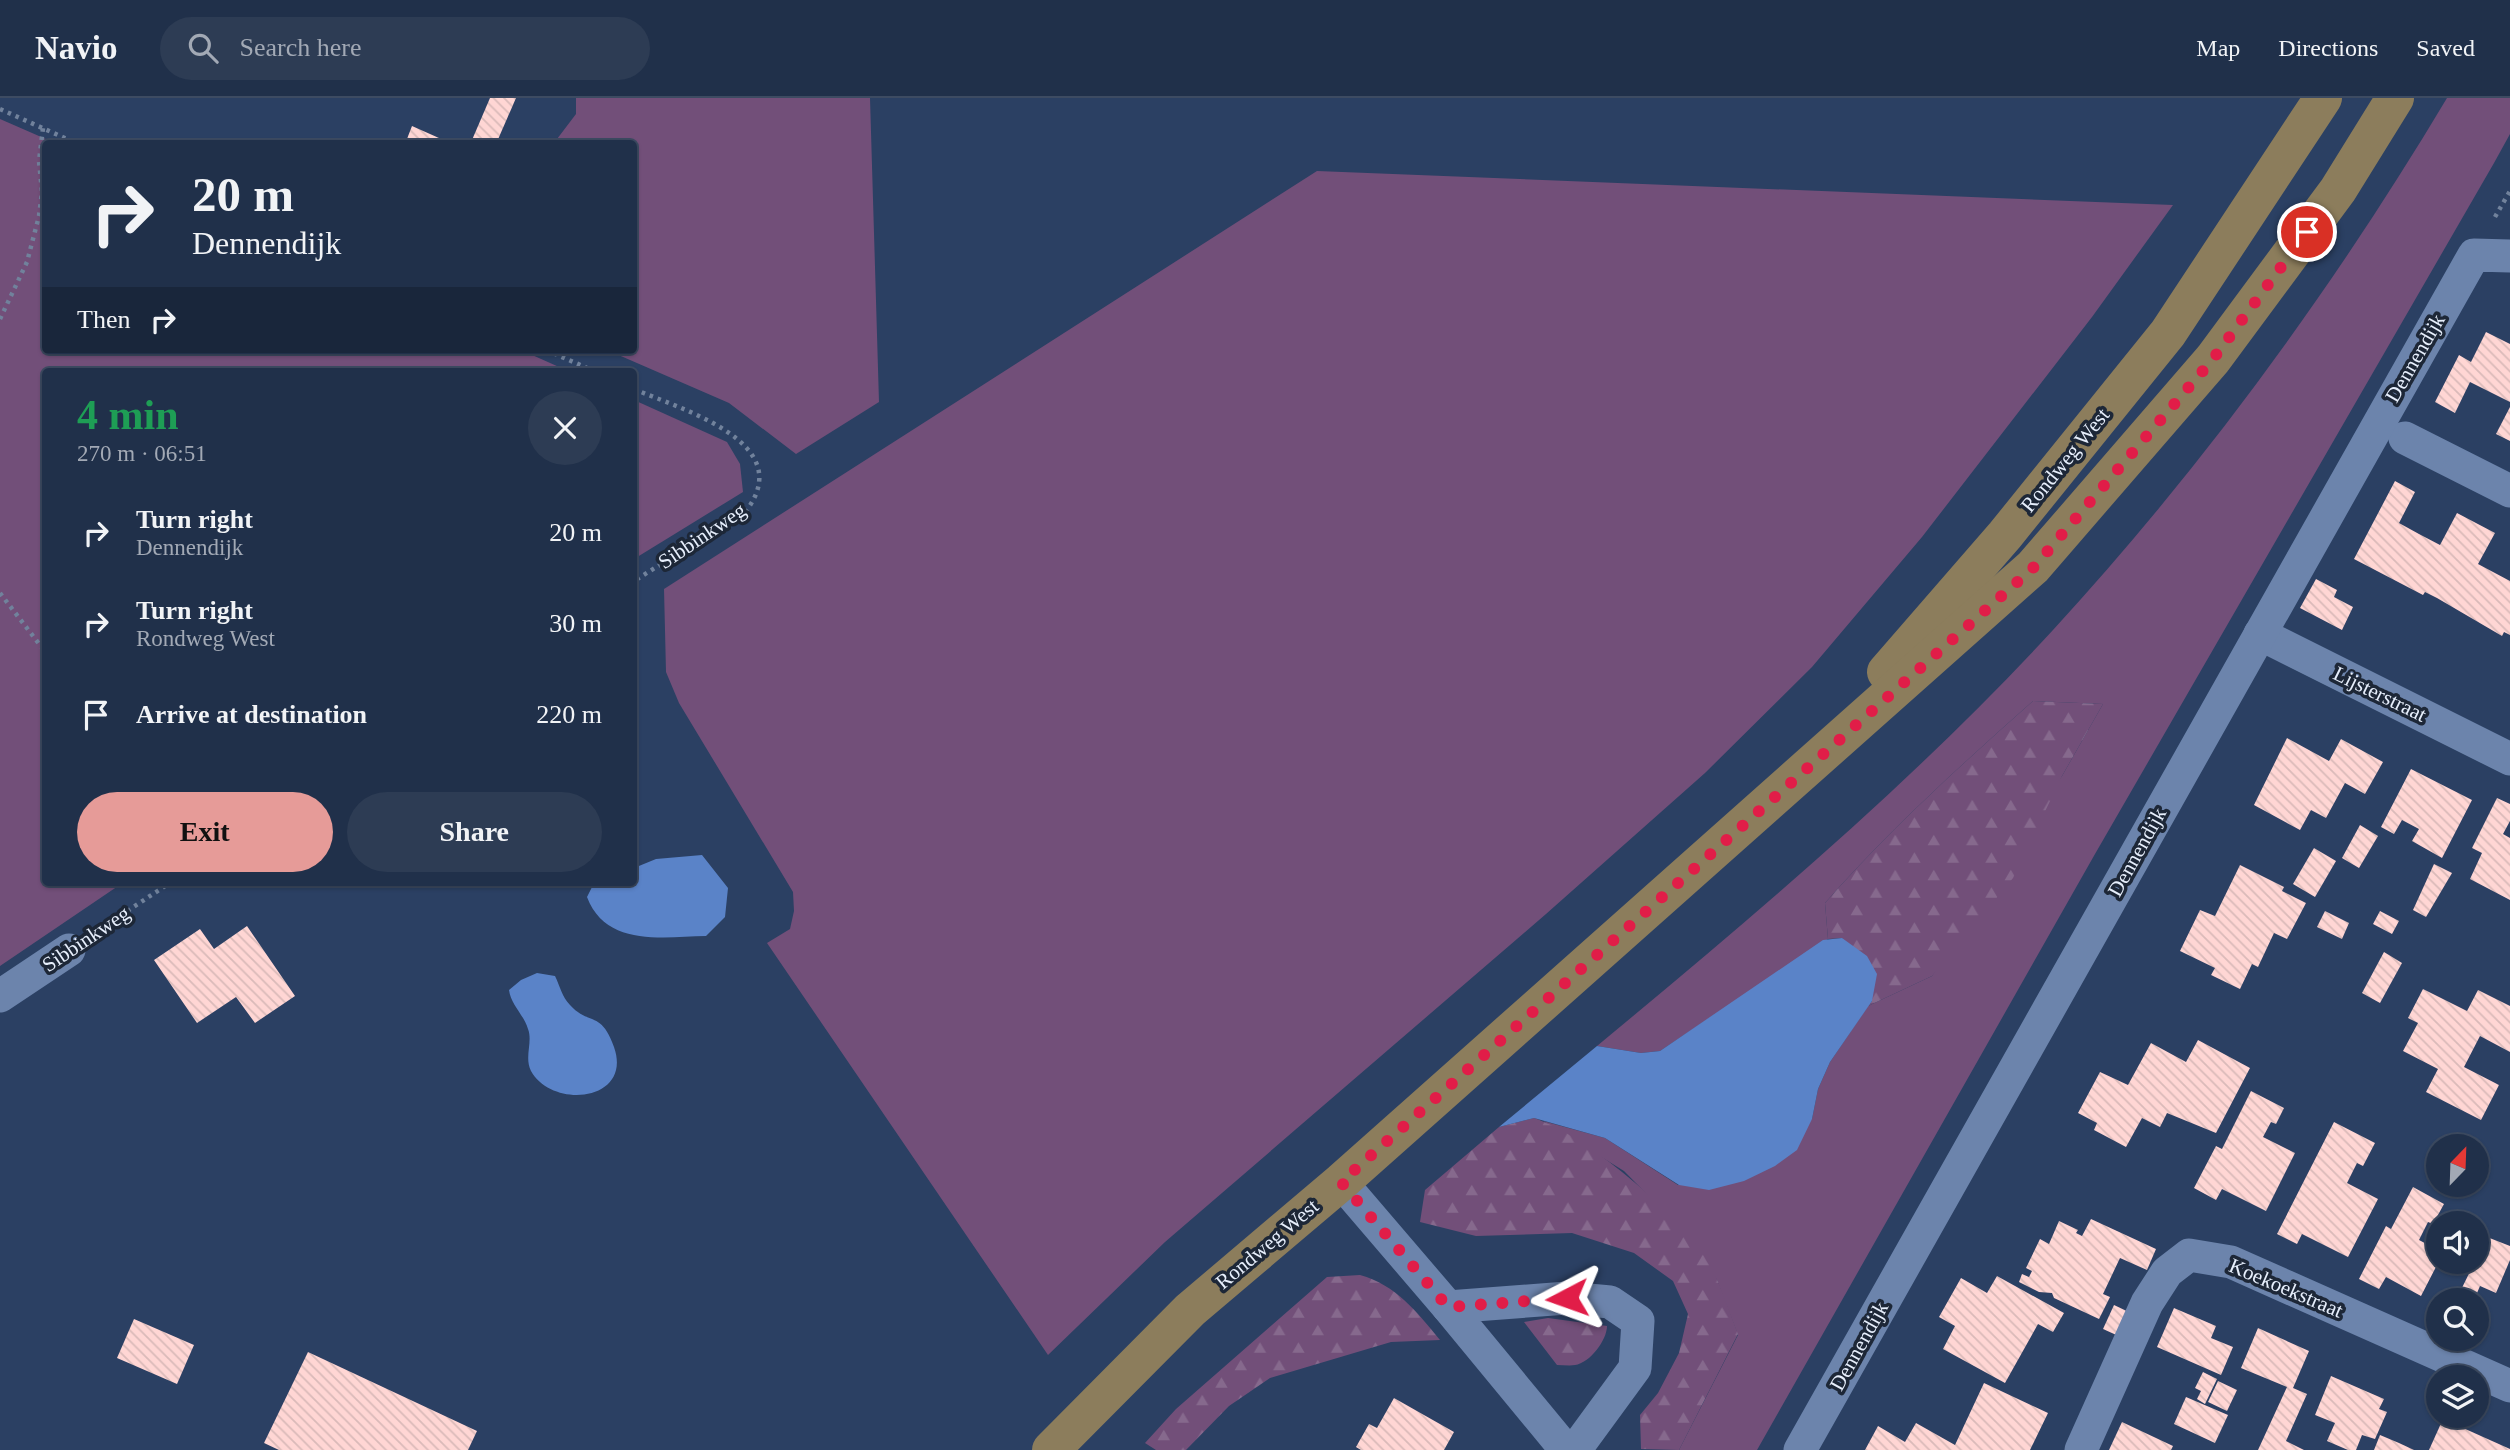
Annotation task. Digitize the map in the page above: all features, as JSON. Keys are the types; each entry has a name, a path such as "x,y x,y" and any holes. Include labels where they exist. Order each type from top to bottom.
{"main road":[{"name":"Rondweg West","path":"1776,798 2005,535 2168,332 2323,98"},
{"name":"Rondweg West","path":"1051,1450 1189,1310 1341,1182 2033,568 2213,359 2338,190 2395,98"}],"street":[{"name":"Dennendijk","path":"1800,1450 2474,255 2510,256"},
{"path":"2405,438 2510,491"},
{"name":"Lijsterstraat","path":"2260,634 2507,749"},
{"name":"Sibbinkweg","path":"0,996 69,950"},
{"path":"1341,1182 1566,1450"},
{"name":"Koekoekstraat","path":"2081,1450 2147,1303 2167,1272 2189,1255 2231,1262 2510,1386"},
{"path":"1448,1307 1567,1298 1610,1302 1638,1321 1635,1368 1576,1450"}],"path":[{"path":"0,109 69,140"},
{"path":"0,319 27,262 39,216 42,192 39,160 43,128"},
{"path":"555,354 587,368"},
{"name":"Sibbinkweg","path":"637,389 736,436 757,463 762,481 757,498 746,511 637,579"},
{"path":"0,593 42,648"},
{"name":"Sibbinkweg","path":"69,950 166,886"}],"green space":[{"path":"576,98 870,98 879,402 796,454 729,403 616,354 637,354 637,140 556,140 576,114"},
{"path":"2447,98 2510,98 2510,134 2494,163 2095,854 1757,1450 1679,1450 1738,1335 1717,1280 1695,1243 1624,1171 1543,1121 1605,1138 1678,1185 1812,1119 1818,1089 1830,1062 1868,1006 1932,976 2062,776 2103,704 2033,701 1900,824 1825,903 1828,939 1660,1051 1641,1053 1597,1046 1832,846 1945,740 2053,630 2162,505 2264,374 2359,238"},
{"path":"0,119 48,140 42,140 42,354 530,354 561,368 42,368 42,886 118,886 0,966"},
{"path":"1317,171 2173,205 2092,317 1922,537 1812,667 1705,773 1546,914 1165,1242 1048,1355 767,943 790,929 794,911 793,892 679,703 666,672 664,589"},
{"path":"637,401 727,442 740,464 743,492 637,557"},
{"path":"2033,701 2103,704 2062,776 2013,878 1932,976 1868,1006 1872,1001 1842,938 1828,939 1825,903 1900,824"},
{"path":"1534,1118 1599,1154 1662,1207 1695,1242 1720,1286 1738,1334 1679,1450 1641,1449 1640,1415 1658,1393 1679,1353 1688,1314 1673,1281 1634,1253 1572,1233 1476,1236 1420,1222 1425,1190 1499,1127"},
{"path":"1360,1275 1395,1293 1440,1340 1391,1342 1270,1378 1229,1406 1186,1450 1156,1450 1145,1443 1176,1409 1327,1277"},
{"path":"1548,1318 1607,1326 1606,1332 1597,1350 1586,1360 1575,1365 1557,1365 1524,1322"}],"water":[{"path":"702,855 728,888 725,917 706,936 637,936 621,932 607,924 596,913 587,897 592,886 637,886 637,867 656,859"},
{"path":"1842,938 1867,956 1877,974 1872,1001 1830,1062 1818,1089 1812,1119 1797,1150 1775,1166 1744,1181 1709,1190 1679,1185 1605,1138 1534,1118 1499,1127 1597,1046 1641,1053 1660,1051 1823,940"},
{"path":"537,973 555,976 570,1005 599,1023 609,1035 617,1065 612,1079 602,1089 588,1094 572,1095 556,1091 542,1083 531,1071 528,1060 528,1029 509,990 521,980"}],"building":[{"path":"490,98 516,98 498,140 472,140"},
{"path":"412,126 444,140 407,140"},
{"path":"2486,332 2510,344 2510,402 2470,382 2455,413 2435,402 2459,355 2471,362"},
{"path":"2510,407 2510,441 2496,434"},
{"path":"2395,481 2415,492 2399,523 2440,545 2457,513 2495,533 2478,564 2510,581 2510,635 2504,632 2502,636 2437,598 2425,592 2423,595 2354,559"},
{"path":"2316,579 2337,590 2334,597 2353,607 2342,630 2300,608"},
{"path":"2287,738 2329,761 2341,739 2383,762 2365,794 2345,783 2326,818 2311,810 2300,830 2254,805"},
{"path":"2411,769 2472,800 2442,858 2412,841 2419,829 2402,820 2394,834 2381,827"},
{"path":"2497,798 2510,804 2510,821 2503,834 2510,838 2510,900 2470,879 2482,853 2472,848"},
{"path":"2360,825 2378,836 2359,868 2342,858"},
{"path":"2314,848 2336,861 2315,897 2293,884"},
{"path":"2434,864 2452,873 2426,917 2413,910"},
{"path":"2240,865 2284,887 2282,891 2306,903 2287,939 2274,933 2258,967 2252,964 2240,989 2211,975 2215,968 2180,951 2200,910 2215,916"},
{"path":"2325,911 2349,923 2342,939 2317,927"},
{"path":"2380,911 2399,921 2392,934 2373,924"},
{"path":"247,926 295,996 255,1023 236,997 197,1023 154,960 200,929 214,949"},
{"path":"2384,952 2402,963 2380,1003 2362,993"},
{"path":"2423,989 2467,1011 2478,990 2510,1006 2510,1052 2480,1036 2464,1067 2499,1085 2481,1120 2426,1092 2438,1069 2403,1051 2418,1023 2408,1018"},
{"path":"2198,1040 2250,1068 2216,1133 2167,1113 2160,1127 2142,1118 2126,1147 2094,1130 2097,1123 2078,1113 2100,1072 2128,1085 2151,1043 2186,1062"},
{"path":"2251,1091 2284,1108 2276,1124 2271,1122 2263,1137 2295,1153 2266,1211 2222,1189 2216,1200 2194,1188 2216,1146 2222,1149"},
{"path":"2334,1122 2375,1143 2363,1166 2357,1163 2347,1183 2378,1199 2348,1257 2302,1234 2297,1244 2277,1234"},
{"path":"2413,1187 2426,1194 2426,1197 2444,1204 2440,1211 2426,1211 2426,1226 2419,1240 2426,1244 2426,1274 2432,1274 2421,1296 2386,1277 2379,1289 2359,1279 2386,1226 2391,1229"},
{"path":"2091,1219 2156,1249 2147,1270 2120,1258 2103,1294 2110,1297 2099,1319 2054,1298 2052,1293 2039,1292 2019,1282 2022,1274 2029,1277 2032,1271 2026,1268 2040,1239 2049,1244 2059,1221 2078,1230 2076,1233 2082,1236"},
{"path":"2489,1238 2510,1246 2510,1260 2496,1293 2480,1286 2462,1288 2469,1274 2489,1274"},
{"path":"1997,1276 2064,1313 2053,1332 2038,1324 2005,1383 1943,1349 1955,1326 1939,1317 1961,1278 1987,1293"},
{"path":"2114,1305 2133,1314 2123,1338 2103,1329"},
{"path":"2174,1308 2216,1326 2211,1338 2233,1347 2221,1375 2157,1347"},
{"path":"134,1319 194,1345 177,1384 117,1358"},
{"path":"2258,1328 2309,1351 2293,1388 2307,1394 2286,1441 2304,1450 2258,1450 2287,1387 2241,1368"},
{"path":"308,1352 477,1431 468,1450 279,1450 264,1443"},
{"path":"2203,1372 2217,1379 2205,1404 2197,1399 2201,1391 2195,1388"},
{"path":"2331,1376 2384,1399 2379,1409 2387,1412 2375,1439 2362,1435 2356,1450 2348,1450 2327,1441 2335,1423 2315,1415"},
{"path":"2218,1381 2237,1390 2227,1411 2208,1402"},
{"path":"1984,1383 2048,1413 2030,1450 1865,1450 1878,1426 1905,1442 1916,1423 1955,1445"},
{"path":"2186,1397 2228,1415 2215,1443 2174,1424"},
{"path":"1394,1398 1454,1432 1444,1450 1361,1450 1356,1447 1369,1424 1377,1428"},
{"path":"2122,1422 2173,1446 2171,1450 2109,1450"},
{"path":"2439,1428 2463,1428 2510,1449 2510,1450 2429,1450"},
{"path":"2380,1435 2399,1443 2414,1450 2374,1450"}],"route":[{"path":"1567,1298 1448,1307 1341,1182 2033,568 2213,359 2307,232"}]}
